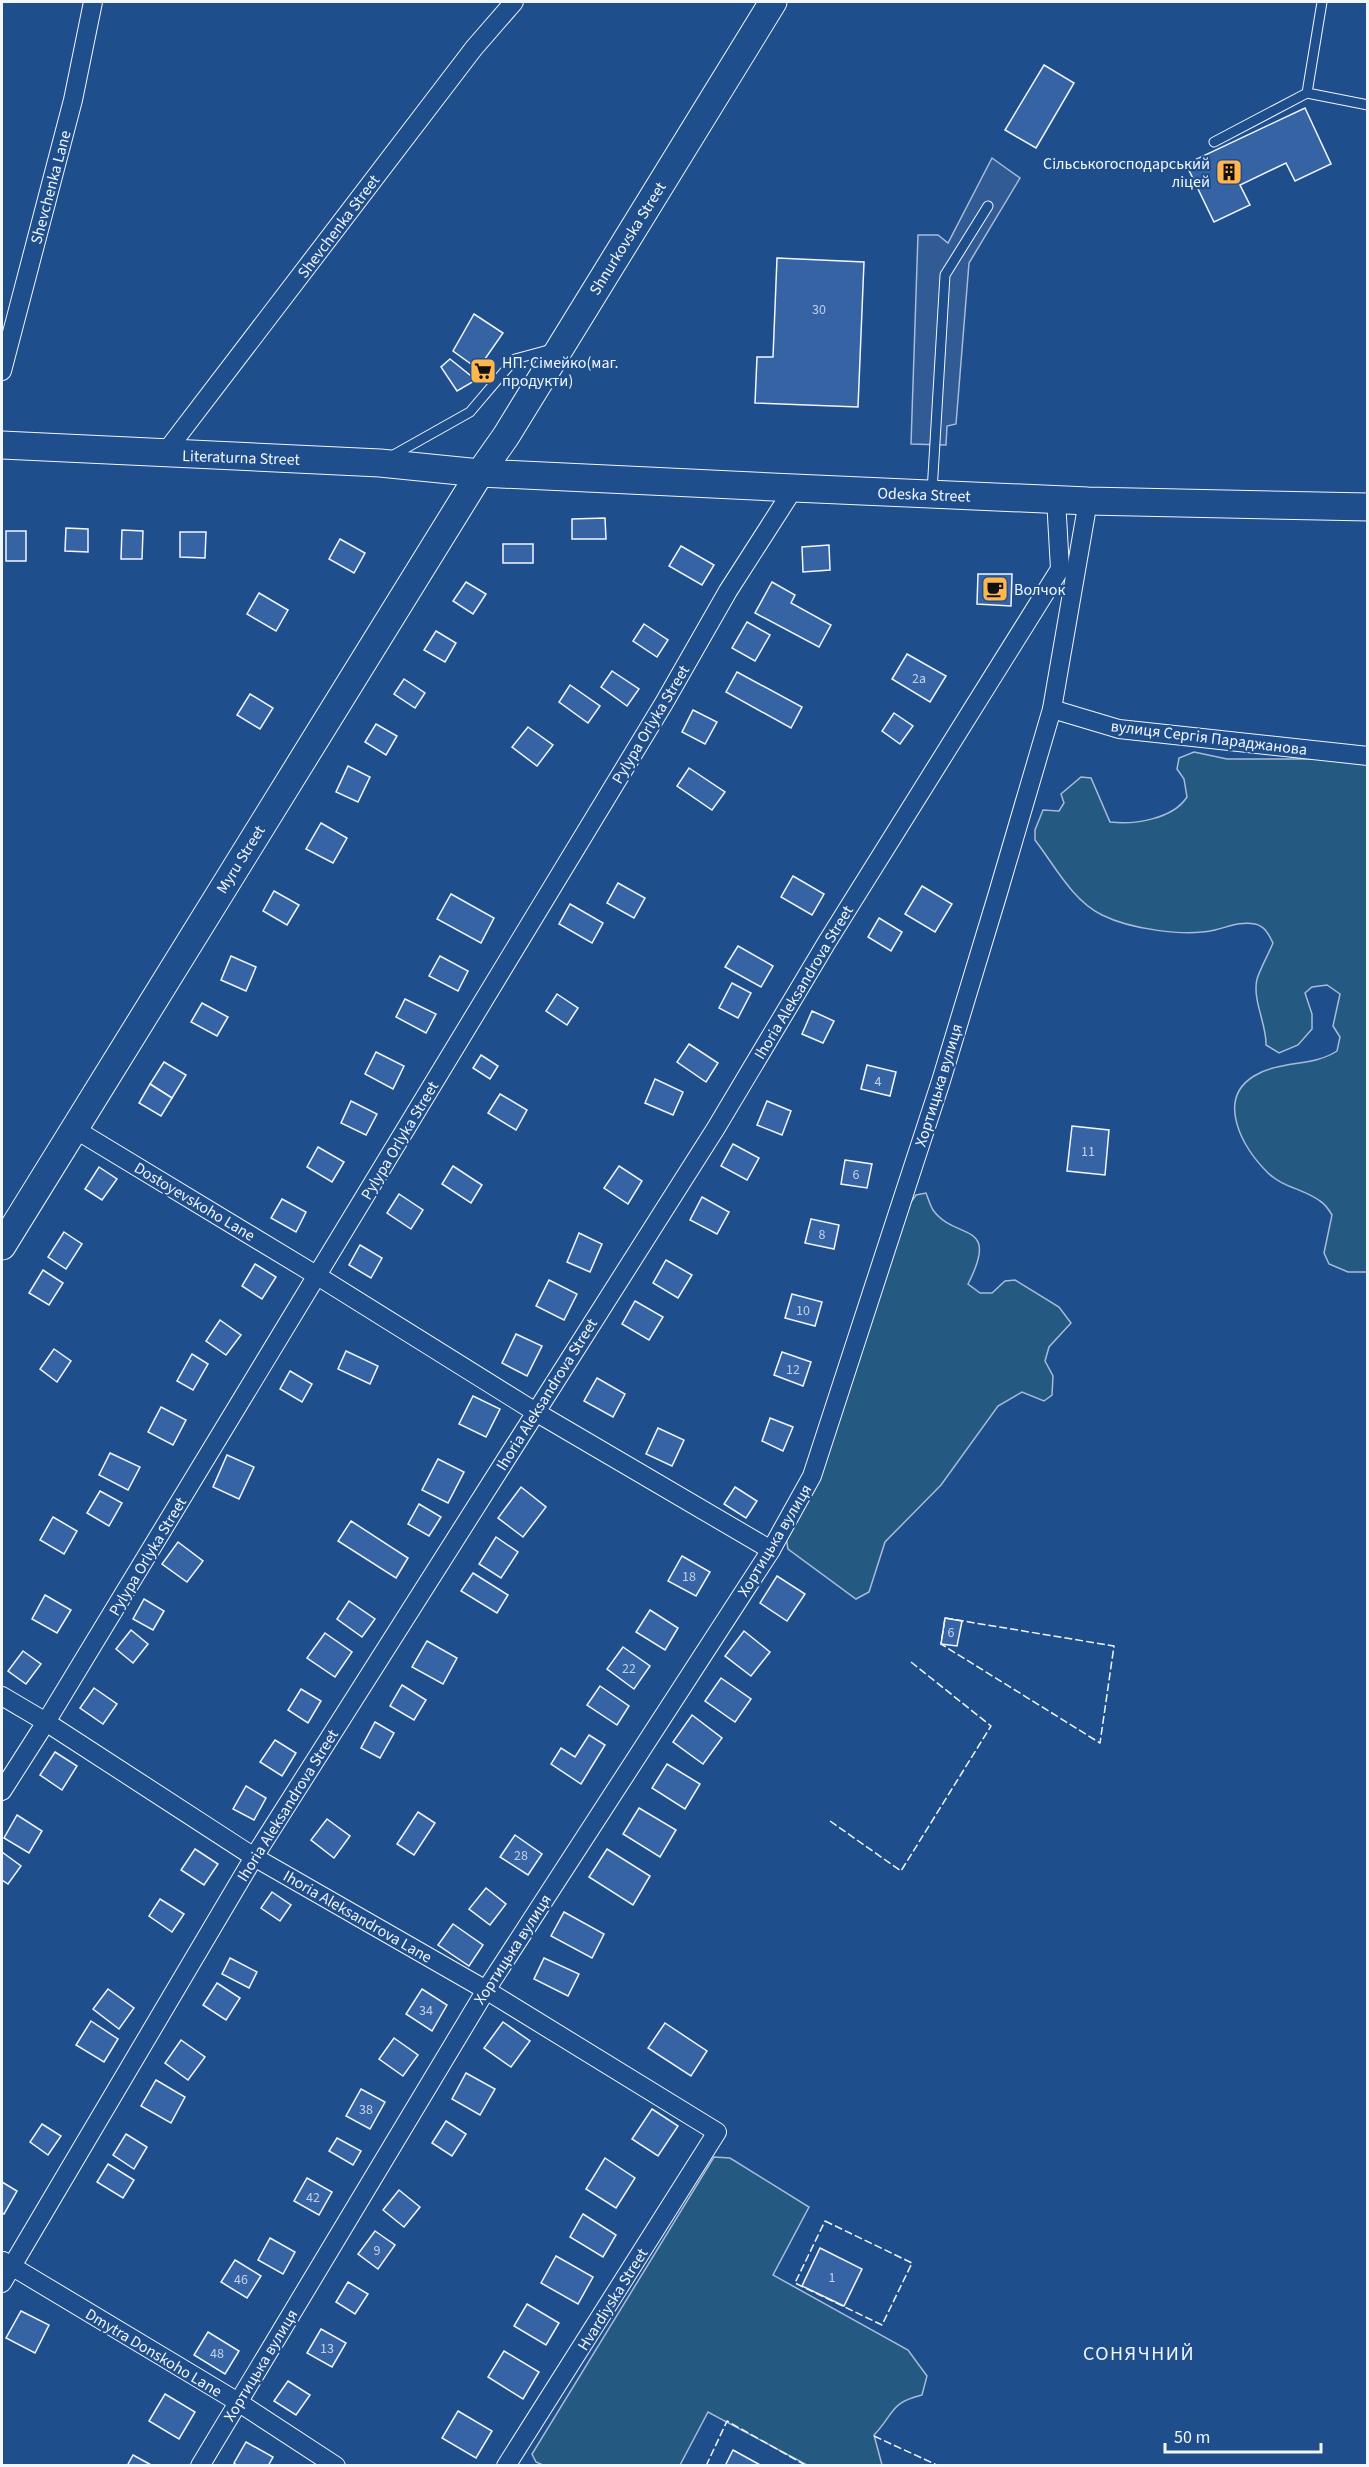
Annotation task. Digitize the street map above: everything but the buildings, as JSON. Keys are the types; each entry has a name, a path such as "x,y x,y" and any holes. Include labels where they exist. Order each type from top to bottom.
{"street":[{"name":"Shevchenka Lane","path":"2,371 73,99 93,2"},
{"name":"Shevchenka Street","path":"164,454 474,48 514,2"},
{"name":"Shnurkovska Street","path":"480,473 773,2"},
{"name":"Literaturna Street","path":"2,446 380,463 480,473"},
{"name":"Odeska Street","path":"480,473 1056,500 1368,507"},
{"name":"Myru Street","path":"2,1246 480,473"},
{"name":"Pylypa Orlyka Street","path":"2,1791 633,754 728,591 794,488"},
{"name":"Ihoria Aleksandrova Street","path":"2,2283 6,2264 254,1857 534,1411 716,1128 827,942 1060,569 1056,500"},
{"name":"Хортицька вулиця","path":"200,2466 486,1990 771,1550 812,1476 941,1081 1052,709 1088,501"},
{"name":"вулиця Сергія Параджанова","path":"1052,709 1119,729 1368,756"},
{"name":"Dostoyevskoho Lane","path":"73,1128 316,1275 534,1411 771,1550"},
{"name":"Ihoria Aleksandrova Lane","path":"2,1696 254,1857 486,1990 717,2132"},
{"name":"Hvardiyska Street","path":"506,2466 717,2132"},
{"name":"Dmytra Donskoho Lane","path":"6,2264 238,2402 336,2466"}],"lane":[{"path":"1307,93 1322,2"},
{"path":"1214,142 1307,93 1368,105"},
{"path":"932,494 945,275 988,206"},
{"path":"380,463 470,412 515,359 560,346"}],"shaded area":[{"path":"992,158 1020,178 969,263 956,424 947,426 946,445 911,444 918,235 938,235 948,243"},
{"path":"1194,752 1227,759 1316,759 1367,764 1367,1272 1348,1272 1329,1264 1324,1253 1331,1213 1314,1197 1280,1182 1268,1173 1242,1138 1235,1111 1236,1098 1242,1086 1254,1076 1275,1068 1328,1056 1337,1051 1340,1037 1333,1026 1340,994 1327,985 1312,987 1305,993 1312,1014 1312,1029 1298,1045 1279,1053 1266,1045 1256,995 1257,979 1273,943 1264,929 1255,924 1244,923 1188,933 1142,928 1114,920 1091,909 1073,892 1035,840 1035,830 1043,810 1059,811 1064,803 1061,794 1081,777 1091,778 1110,822 1141,821 1172,811 1187,797 1184,779 1177,769 1179,758"},
{"path":"926,1193 933,1210 942,1219 971,1235 977,1241 980,1250 977,1264 968,1284 980,1293 992,1293 1005,1281 1015,1280 1059,1307 1071,1323 1049,1347 1045,1361 1053,1376 1052,1395 1044,1401 1022,1392 998,1406 941,1485 885,1542 869,1592 856,1599 788,1549 786,1537 906,1209 916,1195"},
{"path":"714,2157 730,2158 809,2207 773,2275 908,2350 927,2376 922,2395 898,2405 874,2435 882,2465 807,2465 708,2412 680,2465 545,2466 536,2462 532,2454"}],"fence":[{"path":"945,1618 1114,1646 1100,1743 941,1644 945,1618"},
{"path":"830,1821 901,1871 991,1726 911,1662"},
{"path":"825,2221 912,2263 882,2325 795,2283 825,2221"},
{"path":"706,2466 727,2421 807,2466"},
{"path":"874,2436 939,2466"}],"place":[{"name":"Сільськогосподарський ліцей","path":"1229,172"},
{"name":"НП. Сімейко(маг. продукти)","path":"483,371"},
{"name":"Волчок","path":"995,589"}],"district":[{"name":"СОНЯЧНИЙ","path":"1139,2353"}]}
